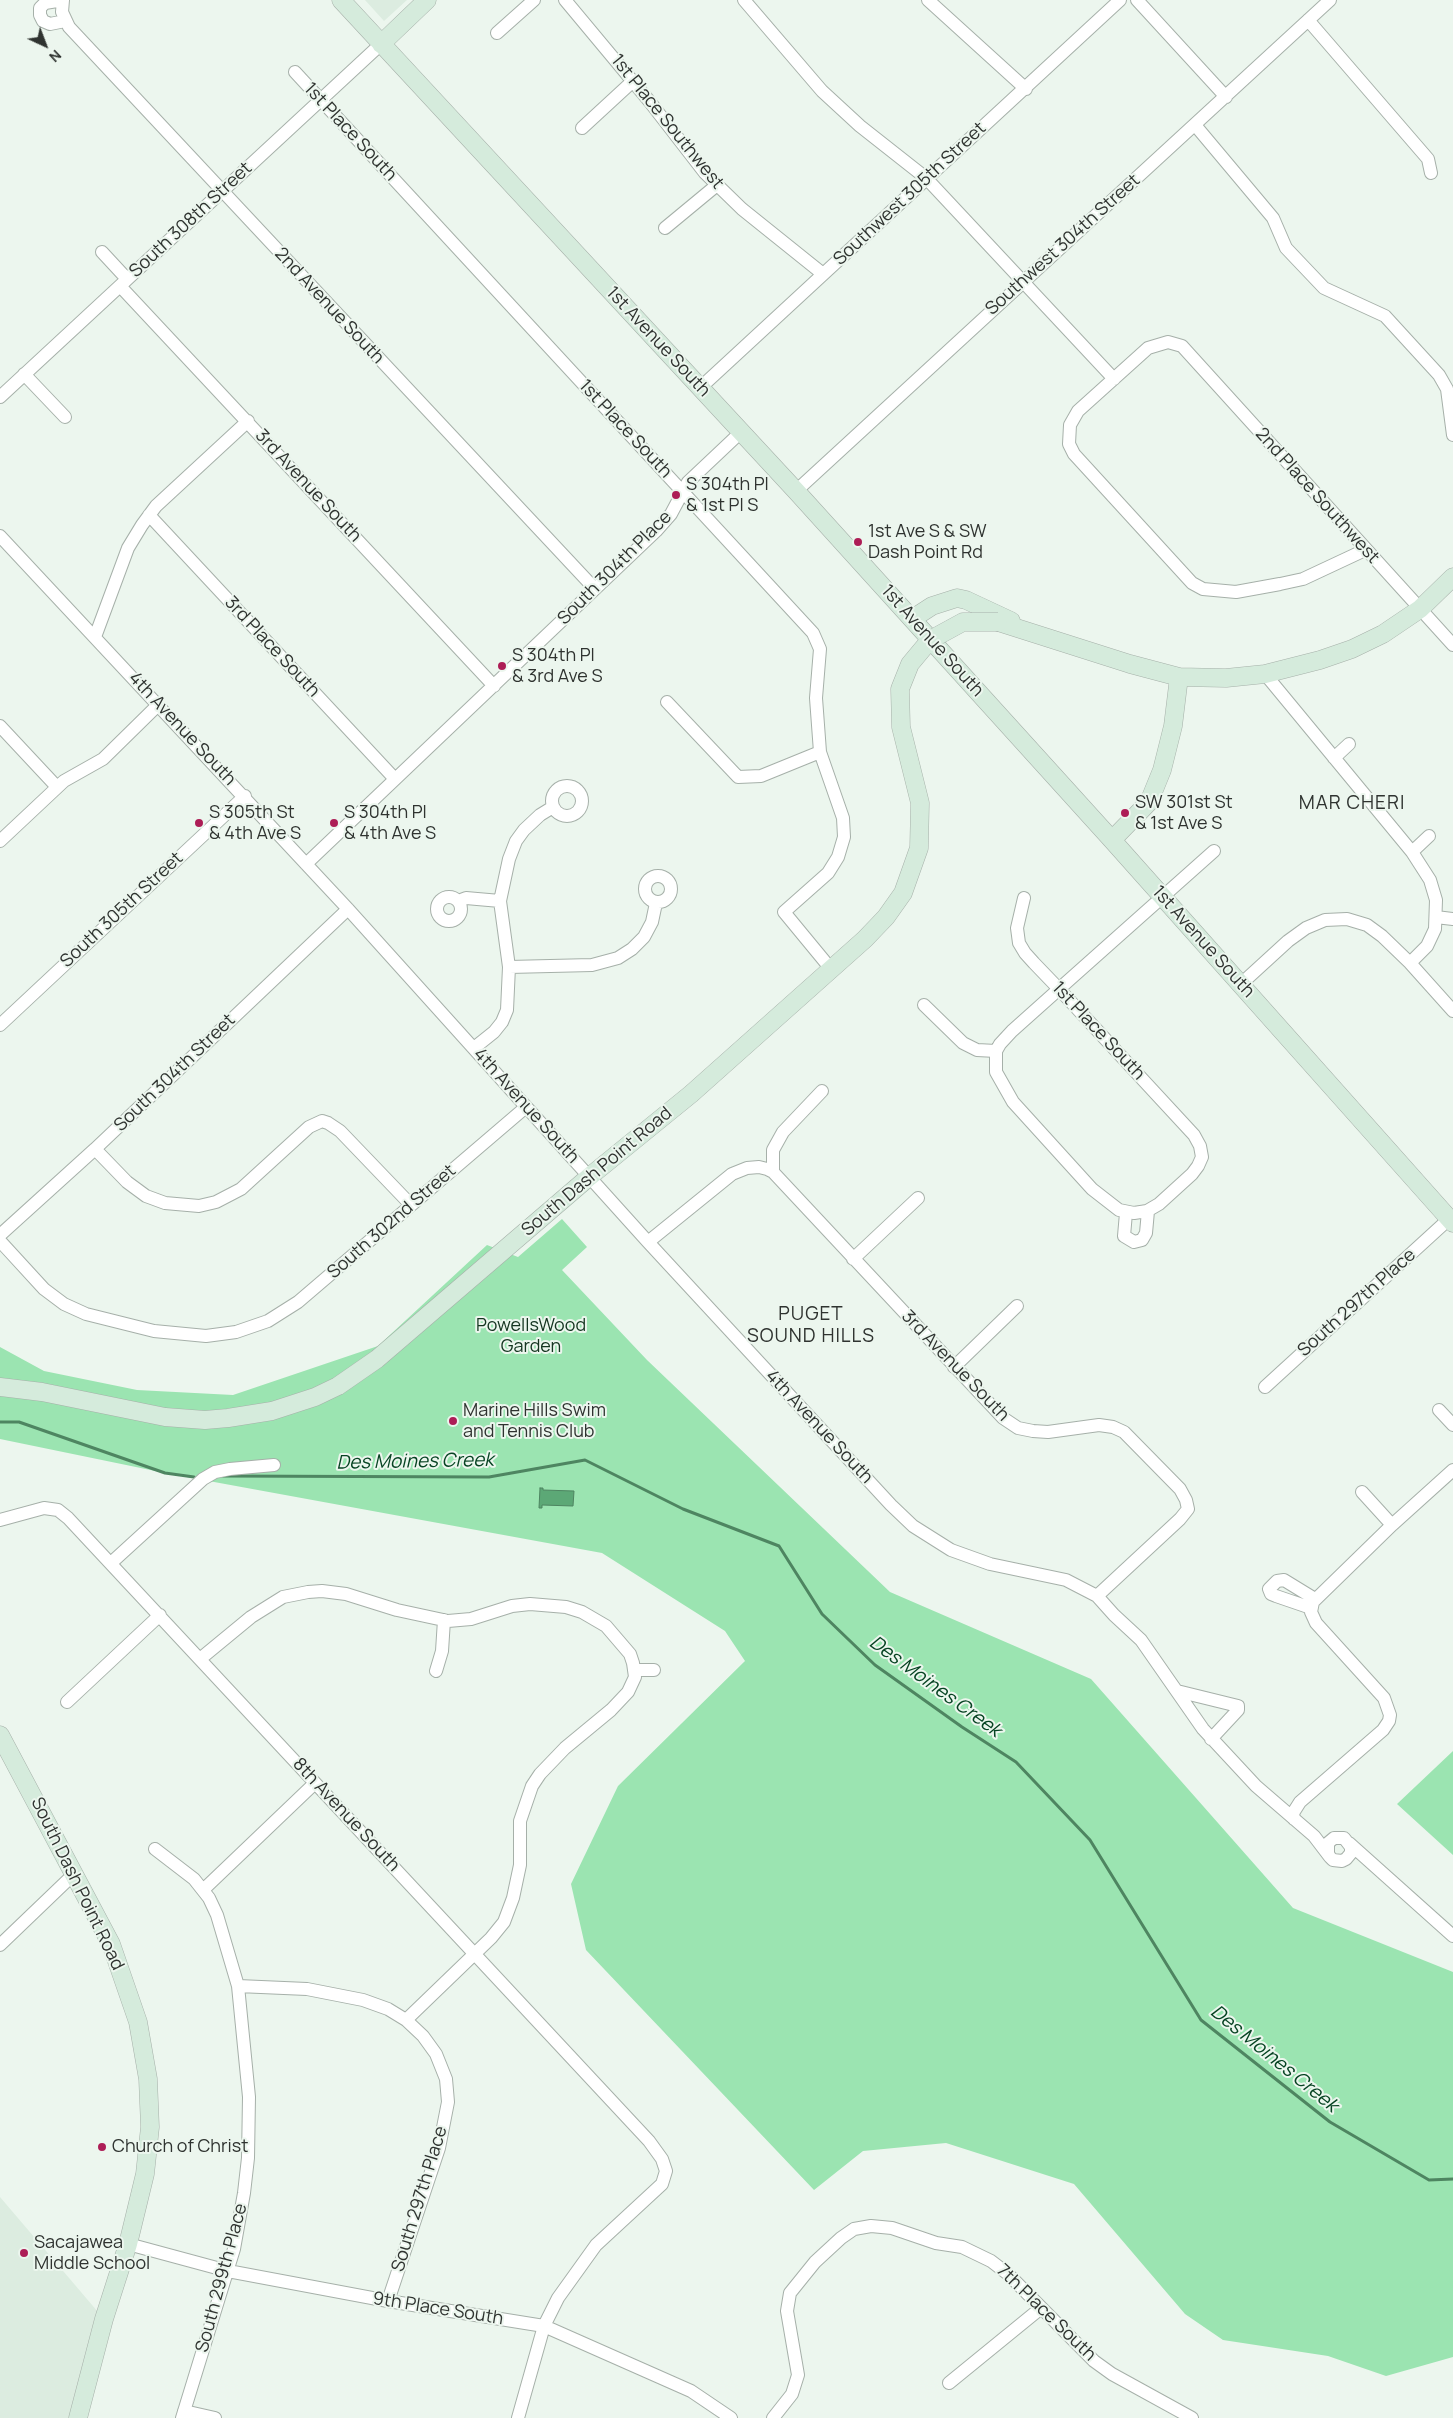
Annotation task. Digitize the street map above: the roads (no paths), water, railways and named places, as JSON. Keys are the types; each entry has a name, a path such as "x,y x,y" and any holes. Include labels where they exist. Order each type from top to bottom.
{"main road":[{"name":"1st Avenue South","path":"341,0 796,491 1112,840 1451,1221"},
{"path":"381,44 428,0"},
{"path":"912,619 932,606 957,598 966,600 1029,630 1130,664 1179,677 1226,678 1264,674 1320,660 1352,649 1383,634 1420,609 1453,577"},
{"name":"South Dash Point Road","path":"0,1387 42,1392 184,1419 228,1418 265,1412 295,1404 338,1386 360,1372 691,1094 831,969 886,917 903,893 919,848 920,804 901,727 900,689 910,664 930,640 963,622 998,622 1029,630"},
{"path":"1112,840 1149,802 1162,770 1173,726 1179,677"},
{"name":"South Dash Point Road","path":"0,1735 111,1944 138,2022 148,2079 150,2127 146,2164 128,2244 104,2318 78,2418"}],"street":[{"path":"497,33 534,0"},
{"name":"1st Place Southwest","path":"565,0 716,185 761,225 823,274"},
{"path":"744,0 822,91 860,126 926,178 1114,379 1073,418 1068,433 1069,444 1074,454 1192,583 1214,591 1252,591 1303,579 1365,550"},
{"path":"928,0 962,34 1026,89"},
{"name":"Southwest 305th Street","path":"700,388 926,178 1026,89 1120,0"},
{"path":"1137,0 1226,97"},
{"name":"Southwest 304th Street","path":"796,491 1330,0"},
{"name":"2nd Avenue South","path":"63,8 222,192 595,589"},
{"path":"1308,20 1428,159 1431,173"},
{"name":"South 308th Street","path":"0,397 381,44"},
{"name":"1st Place South","path":"294,72 813,633 820,649 816,698 820,752 842,818 844,837 838,857 828,873 784,912 831,969"},
{"path":"582,128 633,81"},
{"path":"1195,125 1273,218 1286,248 1324,288 1385,316 1439,376 1447,389 1453,435"},
{"path":"665,228 716,185"},
{"name":"3rd Avenue South","path":"102,252 124,282 248,421 494,686"},
{"name":"2nd Place Southwest","path":"1114,379 1148,348 1168,342 1182,346 1453,645"},
{"path":"24,374 65,417"},
{"path":"96,637 128,548 149,515 248,421"},
{"name":"South 304th Place","path":"306,864 661,526 678,503 682,490 688,482 742,432"},
{"name":"3rd Place South","path":"149,515 395,779"},
{"name":"4th Avenue South","path":"0,536 348,908 648,1242 891,1505 913,1526 932,1540 970,1558 990,1564 1053,1575 1078,1584 1098,1596 1114,1615 1141,1640 1211,1738 1256,1786 1314,1836 1328,1854"},
{"path":"1264,674 1412,852 1430,880 1436,900 1435,929 1427,946 1410,963"},
{"path":"667,702 738,778 762,776 820,752"},
{"path":"0,841 57,787 75,773 103,759 158,705"},
{"path":"0,726 57,787"},
{"path":"1334,758 1349,744"},
{"name":"South 305th Street","path":"0,1024 245,796"},
{"path":"474,1048 502,1022 509,997 509,967 500,902 508,859 516,841 540,815 553,807"},
{"path":"1412,852 1429,836"},
{"path":"1130,1213 1124,1236 1134,1242 1142,1240 1146,1233 1148,1211 1130,1213 1111,1206 1097,1195 1013,1102 996,1072 996,1051 1004,1039 1214,851"},
{"path":"458,901 466,898 500,902"},
{"name":"1st Place South","path":"1024,898 1017,928 1019,943 1030,958 1194,1135 1200,1146 1202,1157 1192,1174 1159,1204 1148,1211"},
{"path":"509,967 587,966 618,958 644,937 652,922 656,903"},
{"name":"South 304th Street","path":"0,1235 95,1149 348,908"},
{"path":"1436,917 1453,919"},
{"path":"1241,984 1296,934 1315,924 1335,919 1354,920 1372,928 1410,963 1453,1011"},
{"path":"924,1005 962,1043 977,1050 996,1051"},
{"path":"648,1242 732,1174 742,1169 758,1167 774,1172 773,1154 777,1140 791,1121 822,1091"},
{"name":"South 302nd Street","path":"0,1241 44,1289 64,1304 86,1314 130,1326 183,1334 221,1334 252,1327 268,1321 298,1302 526,1107"},
{"path":"95,1149 127,1182 152,1198 181,1206 199,1206 216,1202 241,1189 309,1127 322,1121 328,1123 347,1138 411,1205"},
{"name":"3rd Avenue South","path":"774,1172 995,1411 1018,1428 1040,1432 1099,1425 1119,1428 1141,1447 1175,1483 1188,1504 1184,1516 1098,1596"},
{"path":"853,1259 918,1198"},
{"name":"South 297th Place","path":"1265,1387 1451,1221"},
{"path":"954,1367 1017,1306"},
{"path":"1439,1410 1453,1425"},
{"path":"111,1563 186,1492 210,1475 230,1469 274,1465"},
{"path":"1294,1819 1296,1808 1306,1796 1387,1726 1390,1709 1379,1691 1316,1623 1313,1603 1392,1525 1453,1470"},
{"path":"1362,1492 1392,1525"},
{"name":"8th Avenue South","path":"0,1520 37,1508 58,1510 68,1518 649,2141 662,2159 666,2177 659,2187 622,2218 596,2245 558,2298 544,2326"},
{"path":"200,1659 260,1610 283,1597 308,1592 346,1594 397,1610 444,1620 471,1618 512,1606 530,1604 566,1607 582,1612 612,1631 630,1654 635,1670 632,1685 622,1699 565,1748 540,1774 532,1786 520,1821 520,1865 513,1898 504,1922 492,1938 406,2020"},
{"path":"67,1702 160,1615"},
{"path":"436,1671 442,1651 444,1620"},
{"path":"635,1670 654,1670"},
{"path":"1177,1691 1238,1706 1238,1710 1211,1738"},
{"path":"203,1890 316,1783"},
{"path":"1314,1836 1325,1839 1344,1838 1372,1861 1453,1936"},
{"path":"1334,1838 1328,1843 1328,1854 1333,1860 1342,1861 1364,1858 1372,1861"},
{"path":"1346,1859 1351,1852 1349,1843"},
{"name":"South 299th Place","path":"155,1849 194,1879 203,1890 217,1915 238,1986 246,2049 249,2128 244,2192 228,2271 183,2414"},
{"path":"0,1945 74,1874"},
{"name":"South 297th Place","path":"238,1986 307,1989 338,1994 388,2009 406,2020 423,2036 436,2054 446,2079 448,2102 439,2148 388,2301"},
{"name":"7th Place South","path":"773,2418 792,2394 798,2375 787,2310 790,2293 800,2278 833,2244 848,2233 862,2227 892,2228 936,2243 973,2251 991,2261 1008,2274 1077,2346 1103,2369 1192,2418"},
{"name":"9th Place South","path":"128,2244 228,2271 388,2301 544,2326 691,2391 731,2418"},
{"path":"950,2383 1041,2308"},
{"path":"518,2418 544,2326"},
{"path":"183,2414 215,2418"}],"waterway":[{"name":"Des Moines Creek","path":"0,1422 19,1422 165,1473 194,1477"},
{"name":"Des Moines Creek","path":"223,1476 489,1477 585,1460 683,1509 779,1546 822,1614 875,1665 962,1727 1016,1762 1090,1840 1201,2020 1330,2122 1429,2180 1453,2179"}],"place":[{"name":"S 304th Pl & 1st Pl S","path":"676,495"},
{"name":"1st Ave S & SW Dash Point Rd","path":"858,542"},
{"name":"S 304th Pl & 3rd Ave S","path":"502,666"},
{"name":"SW 301st St & 1st Ave S","path":"1125,813"},
{"name":"S 305th St & 4th Ave S","path":"199,823"},
{"name":"S 304th Pl & 4th Ave S","path":"334,823"},
{"name":"Marine Hills Swim and Tennis Club","path":"453,1421"},
{"name":"Church of Christ","path":"102,2147"},
{"name":"Sacajawea Middle School","path":"24,2253"}],"district":[{"name":"MAR CHERI","path":"1352,804"},
{"name":"PUGET SOUND HILLS","path":"811,1326"}],"park label":[{"name":"PowellsWood Garden","path":"531,1336"}]}
